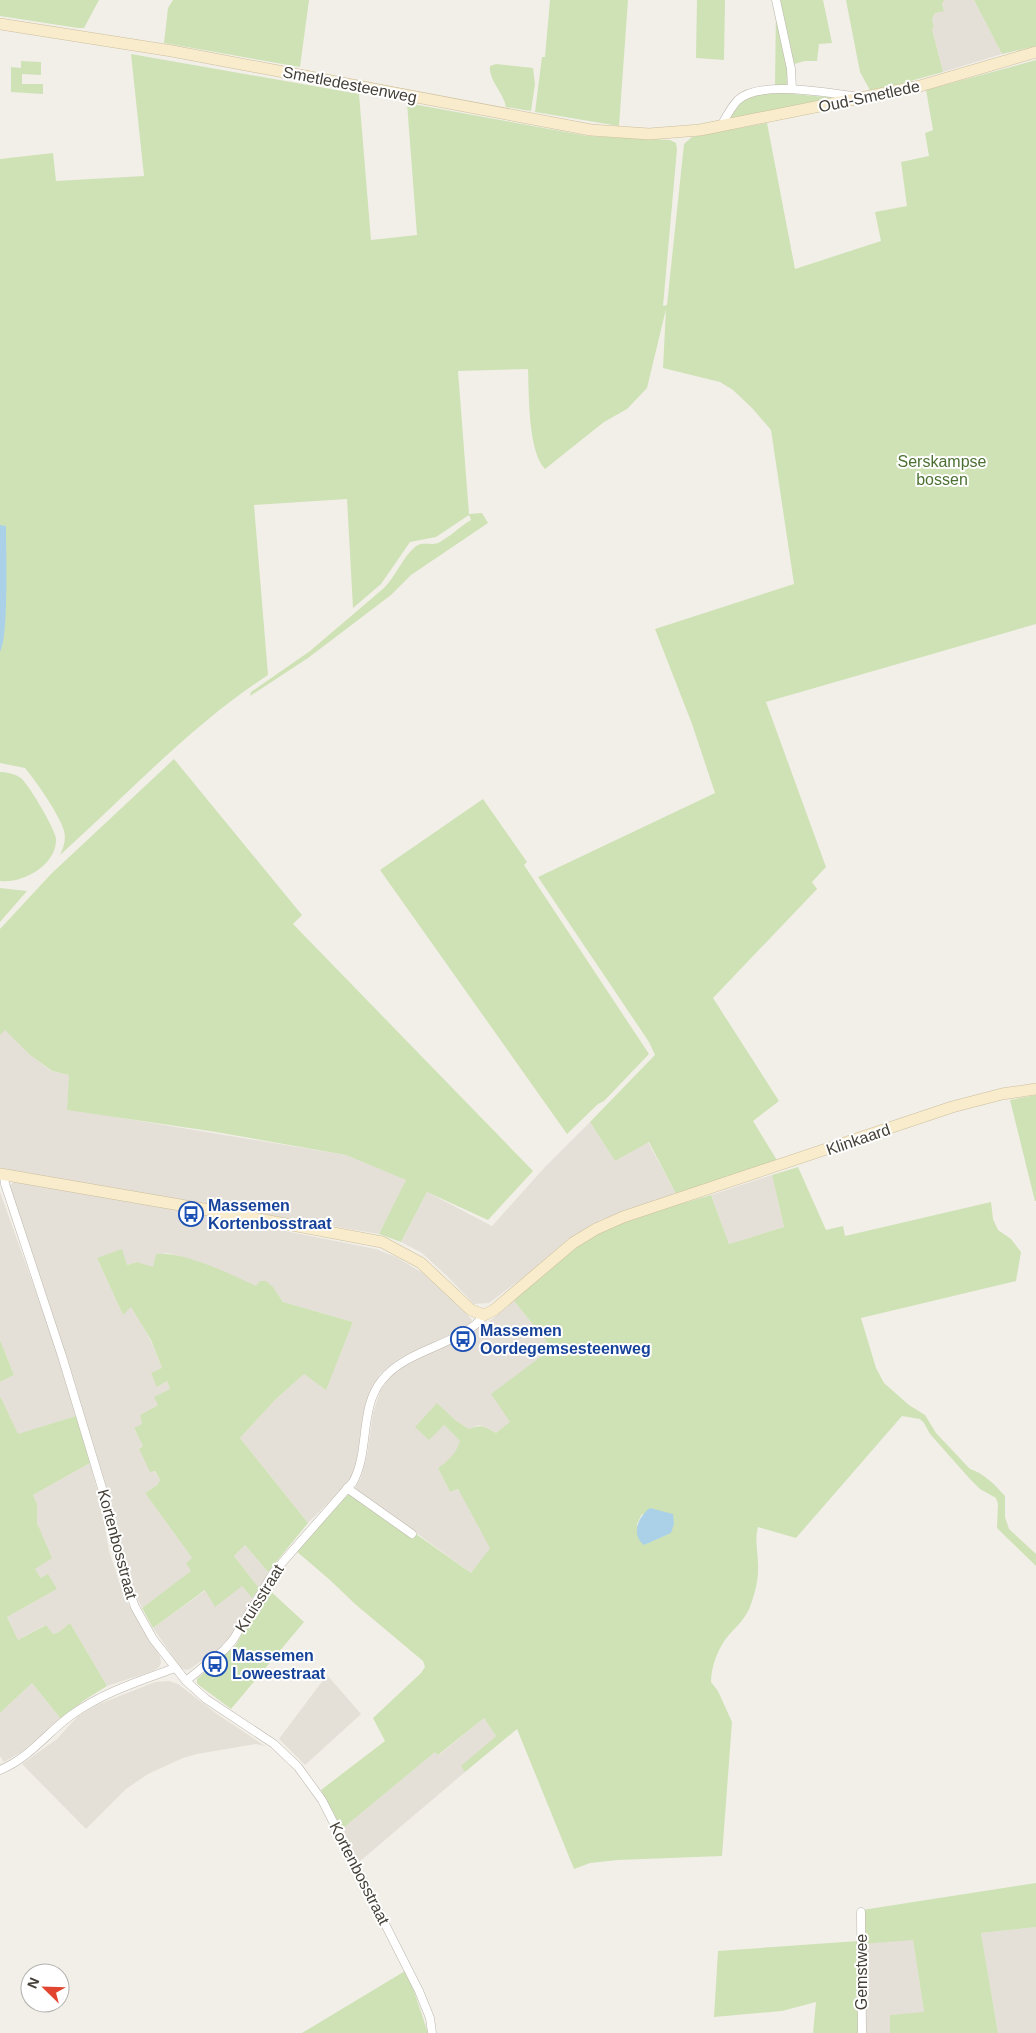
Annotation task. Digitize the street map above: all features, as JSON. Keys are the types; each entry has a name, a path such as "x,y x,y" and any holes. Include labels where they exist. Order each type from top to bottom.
{"street":[{"path":"776,0 791,69 792,89"},
{"name":"Smetledesteenweg","path":"0,24 172,51 591,130 620,134 700,130"},
{"name":"Oud-Smetlede","path":"700,130 920,86 1036,52"},
{"path":"721,126 739,99 752,93 792,89 866,98"},
{"name":"Klinkaard","path":"484,1314 494,1310 574,1243 596,1229 623,1217 952,1107 1002,1094 1036,1089"},
{"path":"2,1175 238,1215 382,1242 421,1263 471,1310 484,1314"},
{"name":"Kortenbosstraat","path":"2,1175 62,1356 102,1488 111,1532 122,1571 135,1607 153,1638 186,1681 206,1699 274,1744 298,1767 322,1800 419,1991 430,2018 432,2033"},
{"name":"Kruisstraat","path":"186,1681 224,1650 233,1640 273,1573 353,1482 360,1466 369,1410 380,1381 391,1369 408,1359 477,1325 484,1314"},
{"path":"347,1488 412,1534"},
{"path":"0,1770 16,1762 32,1750 70,1716 107,1693 175,1668"},
{"name":"Gemstwee","path":"861,1912 862,2033"}],"shaded area":[{"path":"945,0 974,0 1002,54 943,72 932,29 934,27 932,19 935,13 944,10 942,3"},
{"path":"5,1029 30,1055 51,1071 70,1075 67,1109 346,1155 407,1180 379,1234 0,1171 0,1035"},
{"path":"590,1122 615,1161 648,1142 676,1194 600,1220 489,1303 474,1304 422,1253 401,1242 427,1192 492,1226 545,1167"},
{"path":"772,1175 784,1227 729,1244 711,1195"},
{"path":"16,1180 376,1249 396,1257 426,1275 448,1294 472,1320 471,1323 458,1331 400,1358 380,1374 365,1405 355,1470 349,1482 308,1523 240,1438 275,1400 304,1374 326,1389 353,1322 283,1302 273,1287 256,1287 172,1254 164,1253 153,1268 137,1262 127,1265 97,1258 123,1315 131,1306 151,1341 162,1368 157,1387 167,1381 170,1389 158,1405 140,1415 143,1424 134,1429 144,1446 139,1448 160,1480 157,1485 145,1493 192,1558 192,1571 142,1608 133,1590 124,1563 106,1486 69,1366 10,1190 10,1185"},
{"path":"0,1192 52,1337 76,1416 17,1435 0,1396 0,1382 14,1375 0,1340"},
{"path":"514,1301 544,1338 551,1350 492,1394 511,1422 496,1433 479,1425 469,1429 455,1420 437,1404 444,1425 460,1441 458,1449 450,1459 438,1468 450,1492 458,1489 491,1548 471,1573 355,1488 361,1478 367,1455 373,1413 380,1391 390,1376 400,1368 485,1325"},
{"path":"90,1463 101,1504 109,1551 119,1581 127,1602 160,1656 161,1663 153,1671 107,1686 70,1623 59,1632 53,1634 45,1625 18,1640 7,1617 57,1589 41,1578 35,1569 41,1534 37,1523 37,1504 33,1495"},
{"path":"245,1545 268,1572 259,1588 234,1556"},
{"path":"242,1586 252,1598 235,1632 218,1649 190,1669 181,1668 153,1628 206,1590"},
{"path":"327,1675 361,1714 305,1765 279,1739"},
{"path":"169,1681 178,1684 217,1714 265,1746 256,1744 197,1754 183,1758 148,1774 126,1789 86,1829 22,1764 57,1739 78,1716 97,1705 155,1682"},
{"path":"32,1683 61,1719 21,1752 4,1762 0,1756 0,1713"},
{"path":"484,1718 496,1736 462,1766 465,1772 359,1862 342,1829 436,1751 439,1755"},
{"path":"1036,1927 1036,2033 998,2033 981,1933"},
{"path":"913,1939 924,2013 890,2015 890,2033 864,2033 862,1944"}],"green space":[{"path":"0,0 99,0 84,28 78,28 0,16"},
{"path":"173,0 309,0 300,67 164,43 168,8"},
{"path":"550,0 628,0 619,126 535,112 542,57 545,57"},
{"path":"697,0 725,0 724,60 696,58"},
{"path":"779,0 823,0 832,43 819,44 817,61 805,61 794,64"},
{"path":"846,0 945,0 942,3 944,11 935,13 932,19 934,27 932,29 943,72 871,92 860,72"},
{"path":"974,0 1036,0 1036,46 1002,54"},
{"path":"776,7 789,81 784,87 775,87"},
{"name":"Serskampse bossen","path":"131,54 359,94 371,240 417,235 407,103 588,136 670,140 676,143 677,149 663,306 667,305 684,144 692,137 767,123 795,269 881,241 875,212 907,206 901,162 929,156 925,133 933,130 926,90 1036,60 1036,624 766,702 826,867 812,882 817,889 713,998 779,1101 753,1121 778,1162 676,1194 649,1142 615,1161 590,1122 655,1055 649,1042 538,877 715,793 692,724 655,629 794,584 771,430 733,390 720,382 663,368 666,309 647,388 627,409 604,422 545,469 539,461 532,436 528,369 458,371 469,514 482,513 488,523 411,575 391,595 308,658 250,696 251,692 310,651 384,588 406,556 415,547 421,544 438,543 471,520 469,515 436,537 410,542 381,584 353,608 347,499 254,505 268,675 186,738 60,855 65,835 46,797 25,768 0,763 0,159 53,153 56,181 144,176"},
{"path":"21,61 41,62 41,75 22,74 22,84 43,84 43,94 11,92 11,67 21,68"},
{"path":"496,64 533,68 535,84 531,111 506,107 491,76 490,66"},
{"path":"783,93 836,98 730,118 739,104 745,100 759,95"},
{"path":"174,759 302,915 293,924 533,1171 488,1220 427,1192 401,1242 379,1234 406,1180 346,1155 210,1131 67,1110 69,1075 52,1071 30,1055 5,1030 0,1035 0,929 51,874"},
{"path":"0,772 6,772 22,779 42,808 56,839 55,848 45,865 28,876 9,881 0,881"},
{"path":"483,799 527,862 524,865 649,1054 604,1101 598,1104 567,1134 380,870"},
{"path":"0,888 27,891 0,922"},
{"path":"1036,1095 1036,1201 1035,1201 1010,1100"},
{"path":"798,1167 826,1230 843,1226 845,1236 991,1202 993,1219 998,1230 1011,1239 1021,1252 1016,1281 861,1318 876,1368 884,1383 909,1405 925,1415 936,1433 970,1469 985,1477 1005,1496 1005,1517 1009,1529 1036,1554 1036,1566 997,1528 998,1504 996,1498 980,1489 969,1478 930,1434 920,1419 902,1416 796,1538 758,1527 756,1538 758,1574 754,1596 744,1617 721,1646 711,1676 711,1682 718,1691 732,1722 722,1856 618,1860 590,1863 574,1869 517,1729 465,1772 461,1766 496,1736 484,1718 438,1755 435,1752 342,1829 321,1790 385,1741 373,1718 425,1667 423,1661 295,1550 343,1499 351,1495 413,1539 416,1534 471,1573 490,1548 458,1489 450,1492 438,1468 452,1456 460,1441 444,1425 429,1440 415,1427 437,1403 455,1420 469,1429 483,1426 496,1433 510,1422 491,1394 551,1349 514,1301 578,1246 628,1220 711,1195 729,1244 784,1227 772,1175","holes":["642,1514 665,1535 644,1545 637,1524"]},
{"path":"122,1249 127,1265 137,1262 153,1267 156,1254 180,1256 207,1264 256,1286 260,1281 266,1281 273,1287 283,1302 353,1322 326,1390 304,1374 275,1400 240,1438 308,1523 268,1572 245,1545 234,1556 259,1588 252,1598 242,1586 215,1607 205,1590 153,1628 142,1608 191,1571 186,1563 192,1558 145,1493 157,1485 160,1480 155,1471 150,1472 139,1449 143,1446 134,1428 142,1424 140,1415 158,1405 154,1397 170,1389 167,1381 157,1387 151,1373 162,1368 151,1340 131,1307 123,1315 97,1258"},
{"path":"0,1340 14,1375 0,1382"},
{"path":"0,1396 18,1434 76,1416 90,1463 33,1495 37,1504 37,1523 52,1558 35,1569 41,1578 48,1574 57,1589 7,1617 18,1640 46,1625 53,1634 59,1632 70,1623 107,1686 83,1701 61,1719 32,1683 0,1713"},
{"path":"267,1588 304,1622 231,1709 200,1686 197,1683 197,1679 236,1645"},
{"path":"1036,1883 1036,1927 981,1933 998,2033 890,2033 890,2015 924,2012 913,1940 862,1944 862,1910"},
{"path":"858,1941 860,2033 813,2033 816,2002 782,2011 714,2017 718,1951"},
{"path":"405,1971 428,2033 302,2033"}],"water":[{"path":"0,525 6,526 6,612 5,630 0,652"},
{"path":"650,1508 673,1514 674,1524 671,1533 644,1545 637,1536 637,1531 642,1516"}],"place":[{"name":"Massemen Kortenbosstraat","path":"191,1214"},
{"name":"Massemen Oordegemsesteenweg","path":"463,1339"},
{"name":"Massemen Loweestraat","path":"215,1664"}]}
